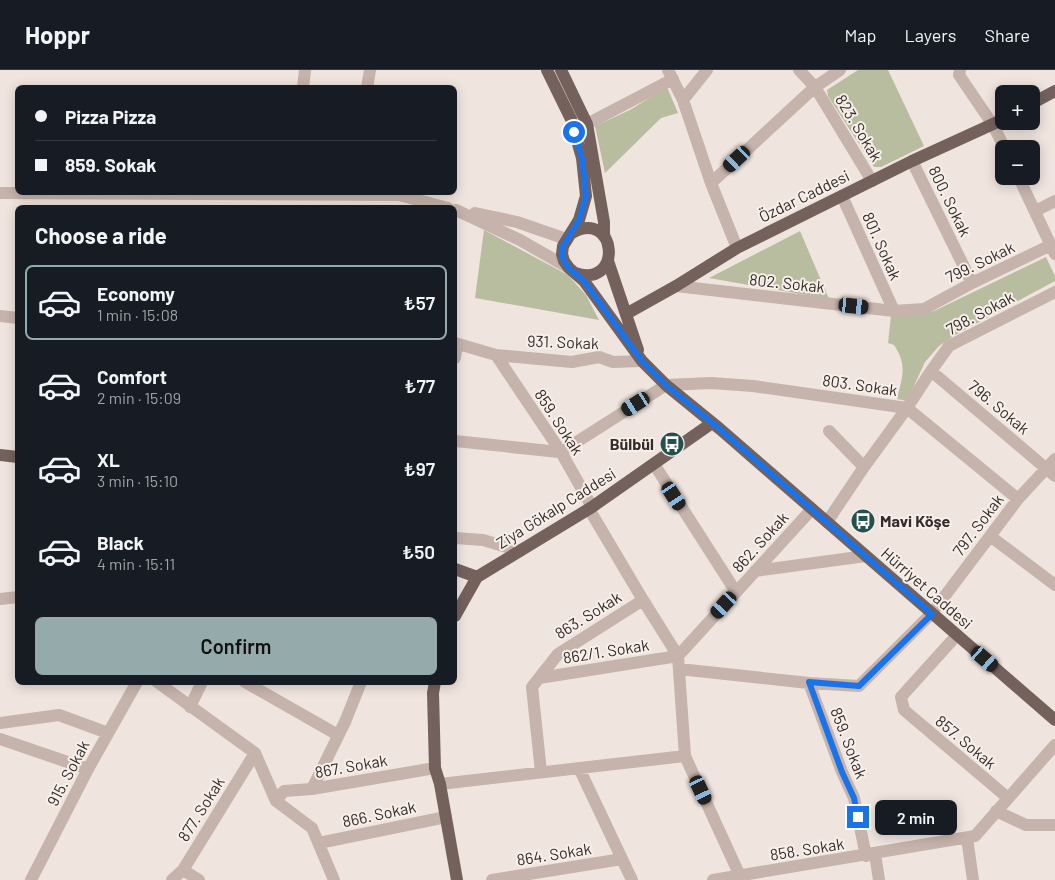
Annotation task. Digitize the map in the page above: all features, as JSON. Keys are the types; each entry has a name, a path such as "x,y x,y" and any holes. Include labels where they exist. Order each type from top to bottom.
{"main road":[{"path":"547,70 571,119 582,158 586,196 579,220 569,236 562,254 564,261 572,270 582,275 598,272 608,261"},
{"name":"Hürriyet Caddesi","path":"561,70 587,124 604,222 604,236 609,246 608,261 642,361"},
{"path":"1040,99 1055,91"},
{"name":"Özdar Caddesi","path":"626,314 737,248 912,161 995,123"},
{"path":"569,236 586,228 594,229 604,236"},
{"name":"Hürriyet Caddesi","path":"572,270 584,281 642,361 666,385 712,422 1055,720"},
{"name":"Ziya Gökalp Caddesi","path":"457,612 477,577 590,508 712,422"},
{"path":"0,455 15,457"},
{"path":"457,570 477,577"},
{"path":"434,685 433,693 435,768 440,784 458,880"}],"street":[{"path":"303,85 305,70"},
{"path":"368,85 370,70"},
{"path":"683,100 707,70"},
{"name":"823. Sokak","path":"799,70 815,87 872,181"},
{"path":"711,183 815,87 840,70"},
{"path":"960,70 959,75 995,118"},
{"path":"587,124 671,74 683,100 711,183 737,248"},
{"name":"800. Sokak","path":"912,161 972,283"},
{"path":"1022,185 1053,249"},
{"path":"0,193 15,193"},
{"path":"399,195 438,205"},
{"name":"801. Sokak","path":"842,196 894,311"},
{"path":"1035,211 1055,202"},
{"path":"457,210 517,222 569,236"},
{"path":"457,211 520,240 572,270"},
{"name":"799. Sokak","path":"924,309 972,283 1053,249"},
{"name":"802. Sokak","path":"676,286 894,311 924,309"},
{"name":"798. Sokak","path":"827,522 949,346 1055,292"},
{"path":"0,316 15,318"},
{"name":"931. Sokak","path":"457,344 496,355 572,362 599,357 613,362 642,361"},
{"name":"859. Sokak","path":"496,355 549,433 678,663"},
{"name":"796. Sokak","path":"931,370 1052,468"},
{"name":"803. Sokak","path":"666,385 711,383 753,386 907,408 1018,499"},
{"path":"457,441 560,452 666,385"},
{"path":"829,430 864,467"},
{"path":"654,464 736,592"},
{"name":"797. Sokak","path":"809,682 859,686 932,614 1018,499 1052,468"},
{"name":"862. Sokak","path":"678,663 736,592 812,509"},
{"path":"990,536 1055,585"},
{"path":"457,538 483,540 520,551"},
{"path":"755,571 866,556"},
{"path":"0,599 15,597"},
{"name":"863. Sokak","path":"541,772 532,687 558,654 642,600"},
{"name":"857. Sokak","path":"956,635 901,697 904,710 1008,798"},
{"path":"740,876 685,756 678,663 809,682"},
{"name":"862/1. Sokak","path":"539,678 678,663"},
{"name":"859. Sokak","path":"809,682 842,772 854,798 879,880"},
{"name":"915. Sokak","path":"32,880 88,769 134,685"},
{"path":"161,685 255,753 276,801 312,828 334,880"},
{"path":"190,707 201,685"},
{"path":"250,685 338,735"},
{"path":"312,789 360,685"},
{"path":"0,723 59,715 108,733"},
{"path":"0,739 88,769"},
{"name":"858. Sokak","path":"713,880 740,876 777,875 871,855 976,836 1055,745"},
{"name":"877. Sokak","path":"172,880 183,870 255,753"},
{"path":"440,784 685,756"},
{"name":"867. Sokak","path":"276,801 284,791 312,789 435,768"},
{"path":"579,768 632,880"},
{"path":"996,811 1026,825 1055,825"},
{"name":"866. Sokak","path":"319,843 446,817"},
{"path":"966,838 973,880"},
{"name":"864. Sokak","path":"492,880 565,875 622,859"},
{"path":"183,870 199,880"}],"green space":[{"path":"858,70 888,70 924,146 881,167 874,167 828,96 827,90"},
{"path":"667,87 678,113 661,118 605,173 595,126 630,110"},
{"path":"484,230 568,275 586,295 599,320 475,298"},
{"path":"800,231 829,299 709,278"},
{"path":"1046,257 1055,276 1055,281 957,334 939,346 925,362 907,401 897,399 903,372 898,352 894,345 888,343 891,316 920,315 934,311"}],"place":[{"name":"Bülbül","path":"672,444"},
{"name":"Mavi Köşe","path":"863,521"}],"route":[{"path":"574,132 582,158 586,196 579,220 563,246 562,254 569,268 584,281 642,361 666,385 720,429 932,614 859,686 809,682 842,772 854,798 858,817"}]}
